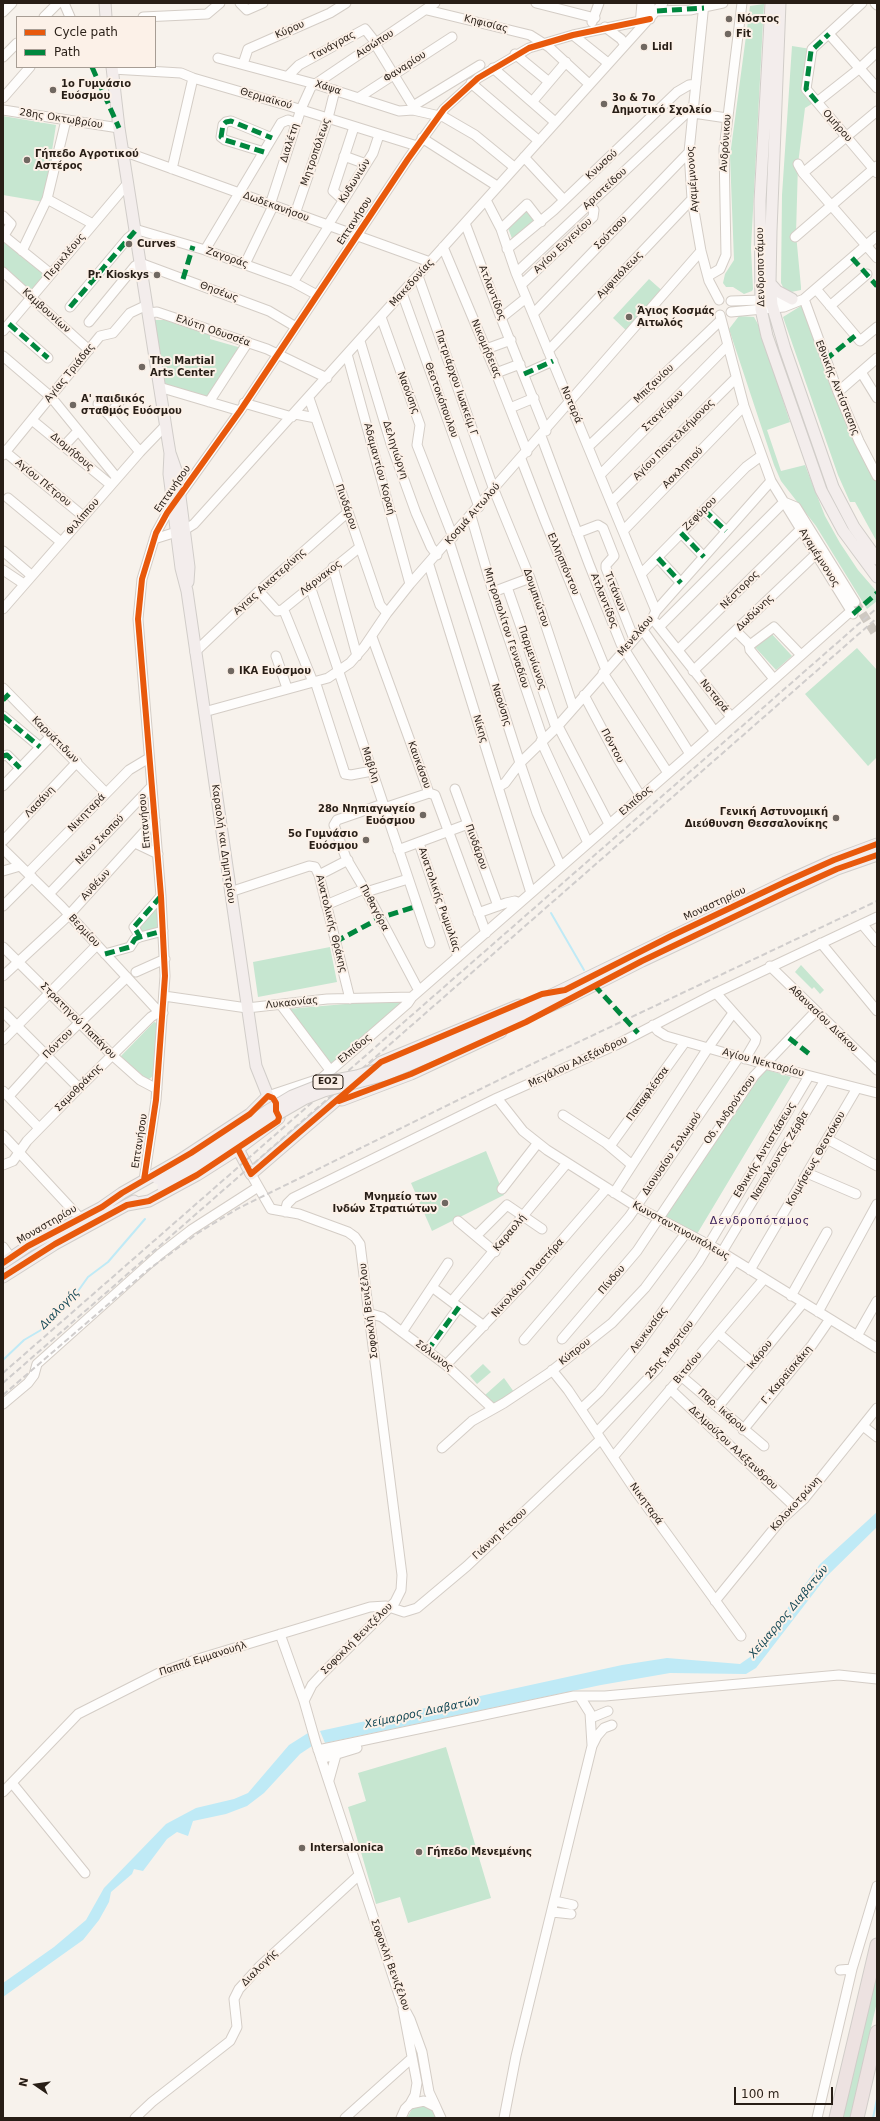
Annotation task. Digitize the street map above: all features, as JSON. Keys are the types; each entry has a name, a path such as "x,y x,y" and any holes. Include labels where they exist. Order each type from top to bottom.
{"highway":[{"path":"836,2118 877,1945"},
{"path":"857,2118 877,2032"},
{"path":"833,2118 840,2102"}],"main road":[{"path":"105,3 106,16"},
{"name":"Δενδροποτάμου","path":"771,3 760,201 767,304 767,336 813,468 836,519 852,545 877,577"},
{"name":"Δενδροποτάμου","path":"780,3 770,282 767,304 785,349 825,464 847,515 877,559"},
{"name":"Καραολή και Δημητρίου","path":"112,68 119,128 165,426 170,453 177,474 180,496 179,530"},
{"path":"770,282 777,291 792,299"},
{"name":"Καραολή και Δημητρίου","path":"170,453 169,474 173,505 189,567 187,591 195,652 256,1066 268,1096 270,1106 276,1111 279,1117 278,1121 238,1149"},
{"name":"Μοναστηρίου","path":"567,994 664,939 834,860 877,844"},
{"name":"Μοναστηρίου","path":"3,1277 55,1244 128,1205 267,1111 297,1094 330,1081 357,1076 392,1065 513,1018 837,869 877,855"},
{"path":"251,1174 381,1062 542,994 567,994"},
{"path":"332,1104 411,1074 549,1011 567,994"},
{"path":"102,1207 144,1180 180,1160 250,1114 268,1096"},
{"path":"128,1205 149,1201 157,1197 197,1175 238,1149"},
{"name":"Σοφοκλή Βενιζέλου","path":"238,1149 251,1174"},
{"name":"Μοναστηρίου","path":"7,1261 28,1246 80,1218 102,1207 160,1183"}],"street":[{"path":"3,12 12,3"},
{"path":"45,16 58,3"},
{"path":"64,3 70,16"},
{"path":"156,16 208,14 220,3"},
{"path":"240,3 247,10 263,3"},
{"name":"Κύρου","path":"243,64 248,49 330,13 337,6 346,3"},
{"name":"Αισώπου","path":"315,84 427,10 435,3"},
{"path":"536,3 595,18"},
{"path":"583,32 595,18 599,3"},
{"path":"642,3 646,20"},
{"path":"646,20 650,3"},
{"name":"Μακεδονίας","path":"179,530 194,524 294,415 624,44 663,3"},
{"path":"657,11 723,3"},
{"name":"Ανδρόνικου","path":"708,276 720,269 726,255 723,159 742,3"},
{"path":"816,102 806,89 811,51 862,3"},
{"name":"Αγαμέμνονος","path":"704,5 689,152 692,200 701,251 708,276 719,300"},
{"name":"Κηφισίας","path":"427,10 527,34 543,42 589,84"},
{"name":"Επτανήσου","path":"144,1180 158,1089 165,959 138,610 142,579 155,536 173,505 242,407 438,116 471,83 515,54 543,42 573,34 646,20"},
{"path":"605,27 624,44"},
{"name":"Τανάγρας","path":"288,76 298,65 364,29 376,43 413,108"},
{"path":"573,34 608,63"},
{"path":"829,34 877,88"},
{"name":"Φαναρίου","path":"358,98 452,37"},
{"path":"3,57 16,44"},
{"name":"Ομήρου","path":"876,169 816,102 860,68 877,52"},
{"path":"515,54 549,82"},
{"name":"Χάψα","path":"218,58 288,76 399,111 413,108 438,116 474,135 514,167"},
{"path":"532,102 566,62"},
{"path":"413,108 480,65"},
{"path":"3,98 29,68"},
{"name":"Θερμαϊκού","path":"112,68 181,73 193,78 301,109 417,146"},
{"path":"493,68 555,122"},
{"path":"172,169 193,78"},
{"path":"471,83 539,141"},
{"name":"Διαλέτη","path":"245,264 271,205 301,109 308,92 315,84"},
{"name":"Κνωσού","path":"508,249 541,222 626,143 677,92 690,85 696,84"},
{"name":"Μητροπόλεως","path":"295,214 328,118 335,90"},
{"name":"28ης Οκτωβρίου","path":"3,110 119,128"},
{"path":"693,110 727,118"},
{"name":"Αριστείδου","path":"516,273 588,205 693,110"},
{"path":"803,173 877,111"},
{"path":"22,251 46,199 66,120"},
{"path":"264,152 225,140 221,137 223,125 226,122 231,121 272,138"},
{"path":"205,250 238,193 284,121 296,123"},
{"path":"343,200 333,191 354,127"},
{"name":"Κυδωνιών","path":"293,282 374,151 379,135"},
{"path":"422,138 497,186"},
{"name":"Δωδεκανήσου","path":"123,152 430,262"},
{"name":"Σούτσου","path":"533,314 689,152"},
{"path":"344,156 366,164"},
{"path":"524,157 564,200"},
{"path":"798,164 803,173 877,258"},
{"path":"795,237 831,205 876,169"},
{"name":"Περικλέους","path":"3,331 128,183"},
{"path":"46,199 93,224"},
{"name":"Νοταρά","path":"486,200 501,229 516,273 623,531 654,615 660,626 693,671 732,718"},
{"name":"Αμφιπόλεως","path":"548,351 692,200"},
{"path":"501,229 527,204 541,222"},
{"name":"Αγίου Ευγενίου","path":"521,285 593,217 594,210 588,205"},
{"path":"3,216 11,224 3,237 51,274"},
{"name":"Ατλαντίδος","path":"465,223 501,318 534,398 577,533 621,644 626,649 690,754"},
{"name":"Ζαγοράς","path":"135,232 138,230 146,231 205,250 293,282 317,295"},
{"path":"70,307 135,232"},
{"path":"804,299 792,299 767,304 731,312 720,318 715,308 719,300 725,298 731,301 767,304 784,307 804,299 877,236"},
{"name":"Νικομήδειας","path":"443,248 510,408 524,455"},
{"name":"Κοσμά Αιτωλού","path":"204,712 287,688 314,682 338,673 357,656 387,613 410,584 438,555 701,251"},
{"path":"89,322 135,266 140,263"},
{"name":"Θησέως","path":"140,263 269,310 296,327"},
{"name":"Καμβουνίων","path":"3,272 89,350"},
{"path":"830,306 867,274"},
{"name":"Πατριάρχου Ιωακείμ Γ","path":"418,276 494,490"},
{"path":"816,289 860,342 877,327"},
{"name":"Θεοτοκόπουλου","path":"402,293 479,507"},
{"path":"501,318 526,298"},
{"name":"Εθνικής Αντίστασης","path":"804,299 838,392 859,441 876,472"},
{"path":"731,301 733,307 731,312"},
{"name":"Ελύτη Οδυσσέα","path":"147,309 248,342 278,354 327,378"},
{"name":"Αγίας Τριάδας","path":"4,452 51,398 100,336 113,333 130,313 147,309"},
{"name":"Ναούσης","path":"381,317 420,425 418,445 451,539 520,763 537,813 561,867"},
{"name":"Αγαμέμνονος","path":"720,318 744,406 771,480 852,612"},
{"name":"Μπιζανίου","path":"588,447 720,318"},
{"path":"9,324 48,358"},
{"path":"486,349 510,340"},
{"name":"Δεληγιώργη","path":"360,341 391,444 416,513 431,546 438,555"},
{"path":"209,402 248,342"},
{"name":"Σταγείρων","path":"600,475 727,346"},
{"name":"Αδαμαντίου Κοραή","path":"347,354 410,584"},
{"path":"3,356 51,398 78,431 114,482"},
{"path":"838,392 877,358"},
{"path":"524,374 552,361"},
{"path":"496,373 520,364"},
{"path":"861,372 877,398"},
{"name":"Αγίου Παντελεήμονος","path":"611,502 736,378"},
{"path":"159,387 209,402 316,418"},
{"name":"Πινδάρου","path":"309,398 347,513 380,605 387,613"},
{"path":"510,408 534,398"},
{"path":"109,415 120,401"},
{"path":"98,404 140,452"},
{"name":"Ασκληπιού","path":"623,531 744,406"},
{"name":"Διομήδους","path":"32,420 64,446 114,482"},
{"name":"Φιλίππου","path":"3,609 83,516 165,426"},
{"path":"64,446 78,431"},
{"name":"Αγίου Πέτρου","path":"4,452 83,516"},
{"name":"Ελλησπόντου","path":"524,455 545,521 565,565 605,672 668,773"},
{"name":"Ζεφύρου","path":"640,574 658,558 746,467 761,456"},
{"name":"Μενελάου","path":"498,787 505,783 520,763 557,727 771,480"},
{"name":"Δουμπιώτου","path":"494,490 530,578 573,707"},
{"path":"8,498 61,542"},
{"path":"660,626 784,502"},
{"name":"Αγαμέμνονος","path":"784,502 797,509 855,602"},
{"path":"704,510 726,531"},
{"name":"Αγιας Αικατερίνης","path":"195,652 259,591 347,513"},
{"name":"Μητροπολίτου Γενναδίου","path":"471,516 493,592 542,740 588,843"},
{"name":"Τιτάνων","path":"577,533 598,525 602,528 614,556 613,560 607,563 606,568 634,639"},
{"name":"Νέστορος","path":"678,650 801,529"},
{"path":"155,536 179,530"},
{"path":"681,533 704,557"},
{"name":"Λάρνακος","path":"282,610 360,547"},
{"path":"3,551 31,575"},
{"name":"Δωδώνης","path":"693,671 816,554"},
{"path":"658,558 681,583"},
{"name":"Νίκης","path":"429,565 531,893"},
{"path":"334,567 357,656"},
{"path":"3,570 24,584"},
{"path":"493,592 530,578"},
{"name":"Μαβίλη","path":"310,586 430,943"},
{"name":"Παρμενίωνος","path":"507,587 557,727 609,824"},
{"path":"259,591 277,610 282,610 285,613 314,682 345,774 351,775 372,771"},
{"name":"Ελπίδος","path":"419,991 732,718 774,678 852,612"},
{"path":"750,645 774,627 801,655"},
{"path":"642,629 715,732"},
{"path":"736,631 750,645 750,650 774,678"},
{"name":"Καυκάσου","path":"372,636 429,793 433,793 437,797 448,832 486,933"},
{"path":"276,656 287,688"},
{"name":"Καρυάτιδων","path":"3,688 78,762 106,793"},
{"name":"Πόντου","path":"584,695 618,759 641,797"},
{"path":"3,716 40,748"},
{"path":"3,786 51,736"},
{"path":"3,756 7,755 20,768"},
{"name":"Νικηταρά","path":"30,875 129,770 149,758"},
{"name":"Λασάνη","path":"3,841 78,762"},
{"name":"Νέου Σκοπού","path":"49,894 152,786"},
{"name":"Πινδάρου","path":"455,788 498,906"},
{"path":"384,806 429,793"},
{"name":"Πυθαγόρα","path":"384,806 341,818 334,823 348,860 419,991"},
{"name":"Ανθέων","path":"3,976 69,915 155,820"},
{"path":"398,850 468,824"},
{"path":"135,843 158,854"},
{"name":"Ανατολικής Ρωμυλίας","path":"419,843 458,957"},
{"name":"Βερμίου","path":"3,849 49,894 161,1012"},
{"path":"319,875 348,860"},
{"path":"3,871 20,866"},
{"name":"Ανατολικής Θράκης","path":"230,892 310,866 315,867 319,875 350,999"},
{"path":"3,906 30,875"},
{"path":"326,905 365,890 408,879"},
{"path":"140,937 135,930 136,924 161,896"},
{"path":"478,913 515,901 519,904"},
{"name":"Μεγάλου Αλεξάνδρου","path":"285,1212 289,1201 293,1198 498,1098 616,1045 770,966 877,917"},
{"path":"862,924 877,942"},
{"path":"105,954 130,947 135,939 140,937 163,931"},
{"path":"821,943 877,1011"},
{"path":"3,1040 97,945"},
{"name":"Στρατηγού Παπάγου","path":"3,947 112,1055 140,1080 158,1089"},
{"path":"136,972 165,959"},
{"name":"Αθανασίου Διάκου","path":"770,966 815,1012 877,1070"},
{"name":"Πόντου","path":"6,1093 127,977"},
{"path":"412,997 419,991"},
{"path":"716,993 733,1013"},
{"name":"Λυκαονίας","path":"164,996 247,1008 350,999 412,997"},
{"name":"Ελπίδος","path":"268,1096 322,1078 408,1004 412,997"},
{"path":"281,1004 330,1070"},
{"path":"3,1012 79,1088"},
{"name":"Σαμοθράκης","path":"3,1165 13,1161 19,1151 39,1128 151,1017 161,1012"},
{"name":"Οδ. Ανδρούτσου","path":"658,1219 704,1148 764,1064 815,1012"},
{"name":"Νικολάου Πλαστήρα","path":"446,1365 530,1277 632,1165 708,1048 733,1013"},
{"name":"Διονυσίου Σολωμού","path":"524,1340 637,1207 742,1058 755,1042 756,1038 733,1013"},
{"name":"Αγίου Νεκταρίου","path":"653,1025 663,1035 685,1042 877,1093"},
{"name":"Παπαφλέσσα","path":"610,1146 685,1042"},
{"name":"Εθνικής Αντιστάσεως","path":"709,1245 809,1076"},
{"name":"Ναπολέοντος Ζέρβα","path":"722,1252 825,1080"},
{"name":"Κοιμήσεως Θεοτόκου","path":"750,1270 857,1088"},
{"path":"6,1093 39,1128"},
{"name":"Κωνσταντινουπόλεως","path":"498,1098 516,1124 537,1144 637,1207 722,1252 877,1348"},
{"path":"563,1115 610,1146 632,1165"},
{"path":"3,1135 80,1218"},
{"path":"827,1139 877,1166"},
{"path":"502,1189 537,1144"},
{"name":"Καραολή","path":"427,1351 455,1304 567,1163"},
{"path":"807,1173 856,1194"},
{"name":"Σοφοκλή Βενιζέλου","path":"251,1174 271,1209 300,1214 348,1232 358,1240 362,1248 368,1313 402,1575 401,1590 391,1607 312,1685 304,1701 402,2004 410,2019 422,2052 429,2092 441,2118"},
{"path":"3,1404 28,1383 34,1375 36,1364 160,1254 191,1230 258,1187"},
{"path":"818,1312 877,1204"},
{"path":"476,1236 502,1208 509,1205 542,1229"},
{"name":"Πίνδου","path":"562,1338 625,1266 658,1219"},
{"path":"458,1221 495,1252"},
{"path":"791,1296 827,1232"},
{"name":"Κύπρου","path":"442,1448 472,1421 552,1370 621,1314 645,1288 686,1233"},
{"name":"Λευκωσίας","path":"581,1409 599,1392 640,1343 709,1245"},
{"path":"3,1247 7,1261"},
{"name":"25ης Μαρτίου","path":"599,1436 657,1370 735,1261"},
{"path":"402,1332 448,1263"},
{"name":"Βιτσίου","path":"613,1457 764,1279"},
{"path":"432,1287 484,1326"},
{"path":"857,1336 877,1301"},
{"name":"Ικάρου","path":"718,1407 803,1303"},
{"name":"Σόλωνος","path":"368,1313 382,1317 446,1365 493,1409"},
{"name":"Γ. Καραϊσκάκη","path":"743,1430 812,1345 830,1319"},
{"path":"718,1332 754,1364"},
{"name":"Νικηταρά","path":"552,1370 741,1636"},
{"name":"Παρ. Ικάρου","path":"681,1376 743,1430 764,1446"},
{"name":"Δελμούζου Αλέξανδρου","path":"670,1389 795,1507"},
{"name":"Κολοκοτρώνη","path":"715,1601 781,1520 795,1507 877,1408"},
{"path":"863,1426 877,1437"},
{"name":"Γιάννη Ρίτσου","path":"391,1607 402,1612 409,1612 431,1597 599,1436"},
{"name":"Παππά Εμμανουήλ","path":"3,1792 72,1718 88,1707 167,1669 370,1607 381,1605 391,1607"},
{"path":"280,1634 304,1701"},
{"path":"319,1751 566,1697 839,1675 877,1679"},
{"path":"580,1697 591,1718 592,1746"},
{"path":"319,1751 336,1755 348,1750 574,1701 580,1697"},
{"path":"591,1718 608,1711"},
{"path":"504,2118 516,2056 592,1746 597,1736 604,1728 612,1725"},
{"path":"329,1782 336,1755"},
{"path":"12,1783 85,1873"},
{"name":"Διαλογής","path":"135,2118 152,2102 230,2041 238,2026 234,1999 239,1989 260,1966 360,1875"},
{"path":"818,2118 852,1969 877,1886"},
{"path":"552,1912 572,1910 555,1901"},
{"path":"840,1970 852,1969"},
{"path":"395,2118 402,2115 410,2104 415,2095 417,2083 402,2004"},
{"path":"345,2118 412,2058"},
{"path":"410,2104 424,2101 436,2107"}],"green space":[{"path":"764,4 751,248 753,289 752,291 744,294 733,287 726,287 723,283 725,274 734,260 730,156 750,6"},
{"path":"792,46 811,49 805,89 815,102 805,108 798,164 796,234 801,290 791,292 784,289 781,283 782,195"},
{"name":"Γήπεδο Αγροτικού Αστέρος","path":"3,116 56,125 44,202 3,195"},
{"path":"526,209 534,220 513,241 508,228"},
{"path":"3,240 49,278 34,295 3,268"},
{"path":"649,279 666,294 630,334 613,318"},
{"path":"804,304 877,481 877,542 855,502 850,502 838,475 783,317"},
{"path":"739,316 754,317 759,326 790,422 767,430 781,471 805,465 825,516 840,543 858,570 877,592 877,601 867,609 816,526 781,481 774,465 729,329"},
{"path":"154,320 166,320 197,330 210,335 210,339 238,347 240,349 207,399 165,386"},
{"path":"770,632 792,656 776,670 754,646"},
{"path":"857,648 877,670 877,757 868,766 805,694"},
{"path":"156,906 159,929 143,934 137,926"},
{"path":"330,947 337,982 258,997 253,962"},
{"path":"801,965 824,990 820,994 814,987 812,989 795,972"},
{"path":"402,999 403,1004 330,1065 288,1009"},
{"path":"154,1022 157,1023 153,1076 148,1080 121,1056"},
{"path":"764,1069 791,1077 697,1234 663,1217"},
{"path":"486,1151 504,1195 432,1231 411,1183"},
{"path":"483,1364 491,1372 477,1384 470,1376"},
{"path":"504,1378 514,1392 494,1404 485,1395"},
{"name":"Γήπεδο Μενεμένης","path":"446,1747 491,1898 408,1923 400,1897 376,1904 348,1807 366,1801 358,1773"},
{"path":"877,1958 877,2002 850,2118 839,2118"},
{"path":"422,2106 431,2109 436,2118 407,2118 412,2109"}],"water":[{"name":"Χείμαρρος Διαβατών","path":"877,1512 877,1527 827,1576 756,1668 746,1674 670,1673 601,1685 325,1743 320,1731 622,1665 667,1658 740,1664 753,1655 820,1564"},
{"path":"308,1733 312,1746 300,1754 264,1793 247,1806 226,1814 193,1821 188,1836 177,1832 167,1839 143,1871 134,1869 132,1874 111,1892 109,1902 99,1920 83,1940 3,1997 3,1983 54,1947 86,1920 104,1888 166,1824 196,1808 234,1799 248,1793 289,1745"}],"waterway":[{"path":"551,913 584,970"},
{"name":"Διαλογής","path":"3,1360 24,1340 41,1330 51,1315 73,1298 88,1277 108,1262 145,1219"},
{"path":"873,2118 877,2099"}],"tunnel":[{"path":"855,602 877,636"}],"railway":[{"path":"3,1373 877,608"},
{"path":"3,1383 877,618"},
{"path":"3,1395 148,1270 198,1233 237,1209 513,1073 877,901"}],"marked path":[{"path":"657,11 704,8"},
{"path":"817,102 806,89 811,51 829,34"},
{"path":"92,68 119,128"},
{"path":"264,152 225,140 221,137 223,125 226,122 231,121 272,138"},
{"path":"70,307 135,231"},
{"path":"183,279 193,246"},
{"path":"852,258 877,286"},
{"path":"9,324 48,358"},
{"path":"825,360 855,336"},
{"path":"524,374 553,361"},
{"path":"704,510 726,531"},
{"path":"681,533 704,557"},
{"path":"658,558 681,583"},
{"path":"853,614 877,593"},
{"path":"3,700 9,694"},
{"path":"3,716 40,747"},
{"path":"3,756 7,755 20,768"},
{"path":"161,896 134,927 140,937 163,931"},
{"path":"335,942 380,918 417,906"},
{"path":"105,954 130,947 135,939 140,937"},
{"path":"594,985 638,1033"},
{"path":"789,1038 812,1056"},
{"path":"427,1351 459,1307"}],"cycle path":[{"path":"144,1180 156,1100 165,976 161,896 138,619 142,579 156,533 167,513 240,411 408,159 444,109 478,78 529,48 573,35 650,19"},
{"path":"238,1149 251,1174 381,1062 542,994 565,990 671,936 785,882 834,860 877,844"},
{"path":"339,1101 411,1074 526,1022 642,961 786,892 837,869 877,855"},
{"path":"3,1263 28,1246 102,1207 122,1193 191,1153 250,1114 268,1096 273,1098 276,1103 276,1111 279,1117 278,1121 197,1175 149,1201 127,1205 55,1244 3,1277"}],"place":[{"name":"Νόστος","path":"729,19"},
{"name":"Fit","path":"728,34"},
{"name":"Lidl","path":"644,47"},
{"name":"1ο Γυμνάσιο Ευόσμου","path":"53,90"},
{"name":"3ο & 7ο Δημοτικό Σχολείο","path":"604,104"},
{"name":"Γήπεδο Αγροτικού Αστέρος","path":"27,160"},
{"name":"Curves","path":"129,244"},
{"name":"Pr. Kioskys","path":"157,275"},
{"name":"Άγιος Κοσμάς Αιτωλός","path":"629,317"},
{"name":"The Martial Arts Center","path":"142,367"},
{"name":"Α' παιδικός σταθμός Ευόσμου","path":"73,405"},
{"name":"ΙΚΑ Ευόσμου","path":"231,671"},
{"name":"28ο Νηπιαγωγείο Ευόσμου","path":"423,815"},
{"name":"Γενική Αστυνομική Διεύθυνση Θεσσαλονίκης","path":"836,818"},
{"name":"5ο Γυμνάσιο Ευόσμου","path":"366,840"},
{"name":"Μνημείο των Ινδών Στρατιώτων","path":"445,1203"},
{"name":"Intersalonica","path":"302,1848"},
{"name":"Γήπεδο Μενεμένης","path":"419,1852"}],"district":[{"name":"Δενδροπόταμος","path":"760,1221"}]}
